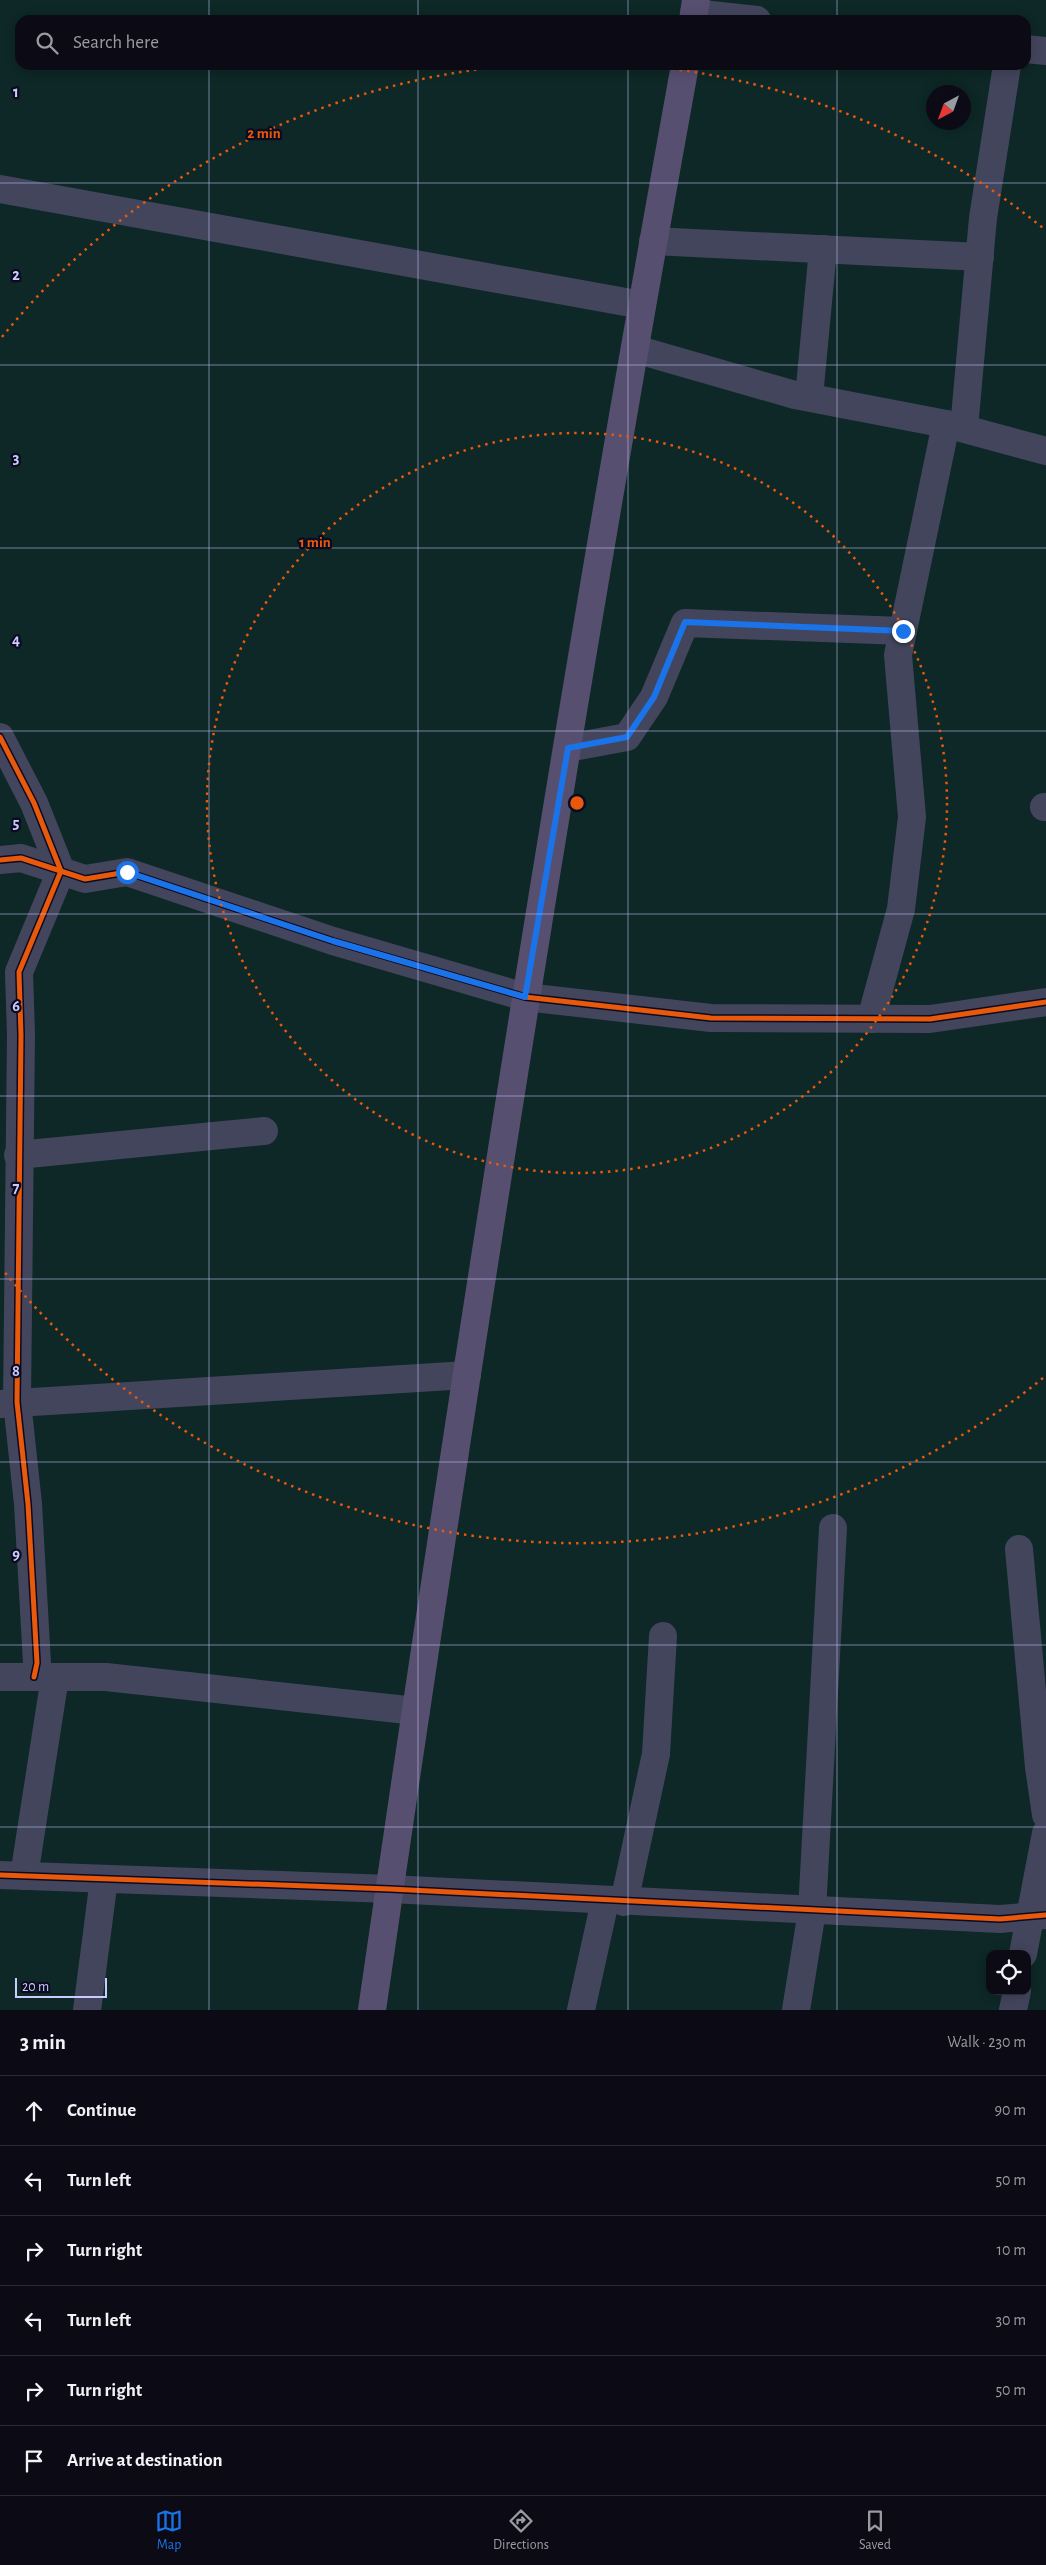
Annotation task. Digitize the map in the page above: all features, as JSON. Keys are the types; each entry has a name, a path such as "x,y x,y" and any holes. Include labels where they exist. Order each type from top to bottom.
{"main road":[{"path":"372,2010 525,997 642,305 684,70"}],"street":[{"path":"695,11 723,15"},
{"path":"1031,50 1046,51"},
{"path":"871,1019 901,909 912,817 898,655 955,426 980,257 983,218 1006,70"},
{"path":"0,189 642,305"},
{"path":"653,241 980,257"},
{"path":"809,397 823,249"},
{"path":"635,349 809,397 955,426 1046,451"},
{"path":"568,748 627,737 654,697 685,622 903,631"},
{"path":"0,737 34,804 61,871 19,972 21,1036 12,1144 9,1403 29,1514 37,1663 45,1677 12,1875 390,1889 1000,1919 1038,1916"},
{"path":"0,860 21,858 85,879 127,872 333,941 525,997 711,1018 930,1019 1046,1002"},
{"path":"12,1144 264,1131"},
{"path":"9,1403 468,1375"},
{"path":"796,2010 812,1911 833,1528"},
{"path":"1019,1549 1039,1766 1046,1815"},
{"path":"581,2010 615,1901 656,1754 663,1636"},
{"path":"0,1677 106,1677 416,1711"},
{"path":"1025,1950 1038,1916 1046,1833"},
{"path":"87,2010 104,1879"},
{"path":"1013,2010 1016,1995"}],"green space":[{"path":"0,0 1046,0 1046,2010 0,2010"}],"cycle path":[{"path":"0,737 34,803 61,871 19,972 21,1035 17,1402 28,1504 37,1663 34,1677"},
{"path":"0,860 21,858 85,879 127,872 333,941 525,997 711,1018 930,1019 1046,1002"},
{"path":"0,1875 390,1889 1000,1919 1046,1915"}],"route":[{"path":"127,872 333,941 525,997 568,748 627,737 654,697 685,622 903,631"}]}
